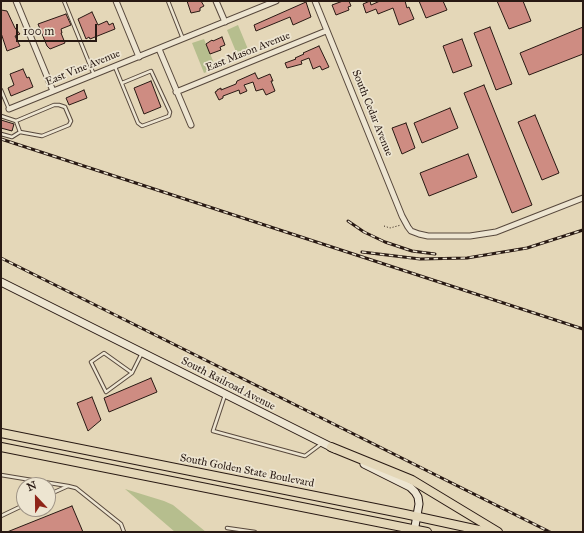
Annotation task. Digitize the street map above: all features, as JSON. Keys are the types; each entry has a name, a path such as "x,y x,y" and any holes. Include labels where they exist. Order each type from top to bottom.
{"main road":[{"name":"South Golden State Boulevard","path":"1,433 415,525 427,532"},
{"name":"South Golden State Boulevard","path":"1,447 415,525 488,532"},
{"path":"331,447 412,480 498,532"}],"street":[{"path":"16,1 53,91"},
{"path":"116,1 139,57"},
{"path":"216,1 225,22"},
{"name":"East Vine Avenue","path":"9,109 225,22 267,3 276,1"},
{"name":"South Cedar Avenue","path":"315,1 405,223 411,231 428,236 470,236 496,232 583,198"},
{"name":"East Mason Avenue","path":"176,92 326,31"},
{"path":"159,48 191,125"},
{"name":"South Railroad Avenue","path":"1,282 331,447 413,490 417,494 419,501 415,525"}],"lane":[{"path":"64,1 94,75"},
{"path":"168,1 183,39"},
{"path":"115,66 138,123 142,126 169,116 170,112 151,71 122,83"},
{"path":"1,90 9,109"},
{"path":"1,116 16,121 54,105 65,107 71,121 69,125 42,136 20,132 12,137 1,134"},
{"path":"16,121 20,132"},
{"path":"132,373 104,352 91,362 106,392 132,373 142,353"},
{"path":"225,394 213,431 305,456 322,443"},
{"path":"1,475 76,488 121,524 124,532"},
{"path":"56,491 68,486"},
{"path":"1,516 16,509"},
{"path":"227,528 255,532"}],"path":[{"path":"384,226 390,228 405,223"}],"green space":[{"path":"238,25 250,54 239,59 227,30"},
{"path":"204,39 216,68 204,73 192,43"},
{"path":"125,489 173,505 206,532 175,532"}],"building":[{"path":"187,1 201,1 204,6 200,8 200,11 191,13"},
{"path":"343,1 349,1 351,6 348,7 349,10 336,15 332,5"},
{"path":"370,1 371,5 380,1 405,1 407,8 409,7 414,19 399,25 393,8 378,14 376,9 366,13 363,4"},
{"path":"419,1 443,1 447,10 426,18"},
{"path":"497,1 523,1 531,21 509,29"},
{"path":"306,2 311,17 293,25 290,17 256,31 254,25"},
{"path":"1,10 7,11 15,28 20,34 15,36 20,46 7,51 1,33"},
{"path":"92,12 98,25 107,21 109,25 113,23 115,29 90,39 89,37 86,39 78,19"},
{"path":"66,14 71,25 61,29 65,43 50,49 47,46 38,24"},
{"path":"490,27 512,84 496,90 474,33"},
{"path":"583,27 583,54 529,75 520,53"},
{"path":"222,37 225,45 220,47 221,50 210,54 206,44 212,40 213,41"},
{"path":"462,39 472,66 453,73 443,46"},
{"path":"319,46 329,67 322,70 320,66 313,69 309,58 301,61 302,64 287,68 285,63 296,59 295,58 304,54 303,53"},
{"path":"23,69 27,78 29,77 33,87 11,96 8,88 14,85 10,74"},
{"path":"255,73 258,79 270,74 275,91 266,95 263,89 256,91 253,82 244,85 247,91 240,94 239,90 223,96 223,98 219,100 215,92 217,90 221,88 221,90 236,84 237,81"},
{"path":"151,81 161,107 144,114 134,88"},
{"path":"484,85 532,205 512,213 464,93"},
{"path":"84,90 87,98 69,105 66,98"},
{"path":"450,108 458,128 422,143 414,123"},
{"path":"535,115 559,173 542,180 518,122"},
{"path":"1,120 14,124 12,131 1,128"},
{"path":"406,123 415,148 402,154 392,128"},
{"path":"468,154 477,177 429,196 420,173"},
{"path":"151,378 157,392 109,412 104,398"},
{"path":"92,397 101,420 88,431 77,403"},
{"path":"72,506 83,532 7,532 44,517 56,517 56,512"}],"railway":[{"path":"1,139 583,329"},
{"path":"348,221 364,232 385,242 412,251 435,254"},
{"path":"362,252 420,259 467,258 527,248 583,230"},
{"path":"1,258 550,532"}]}
